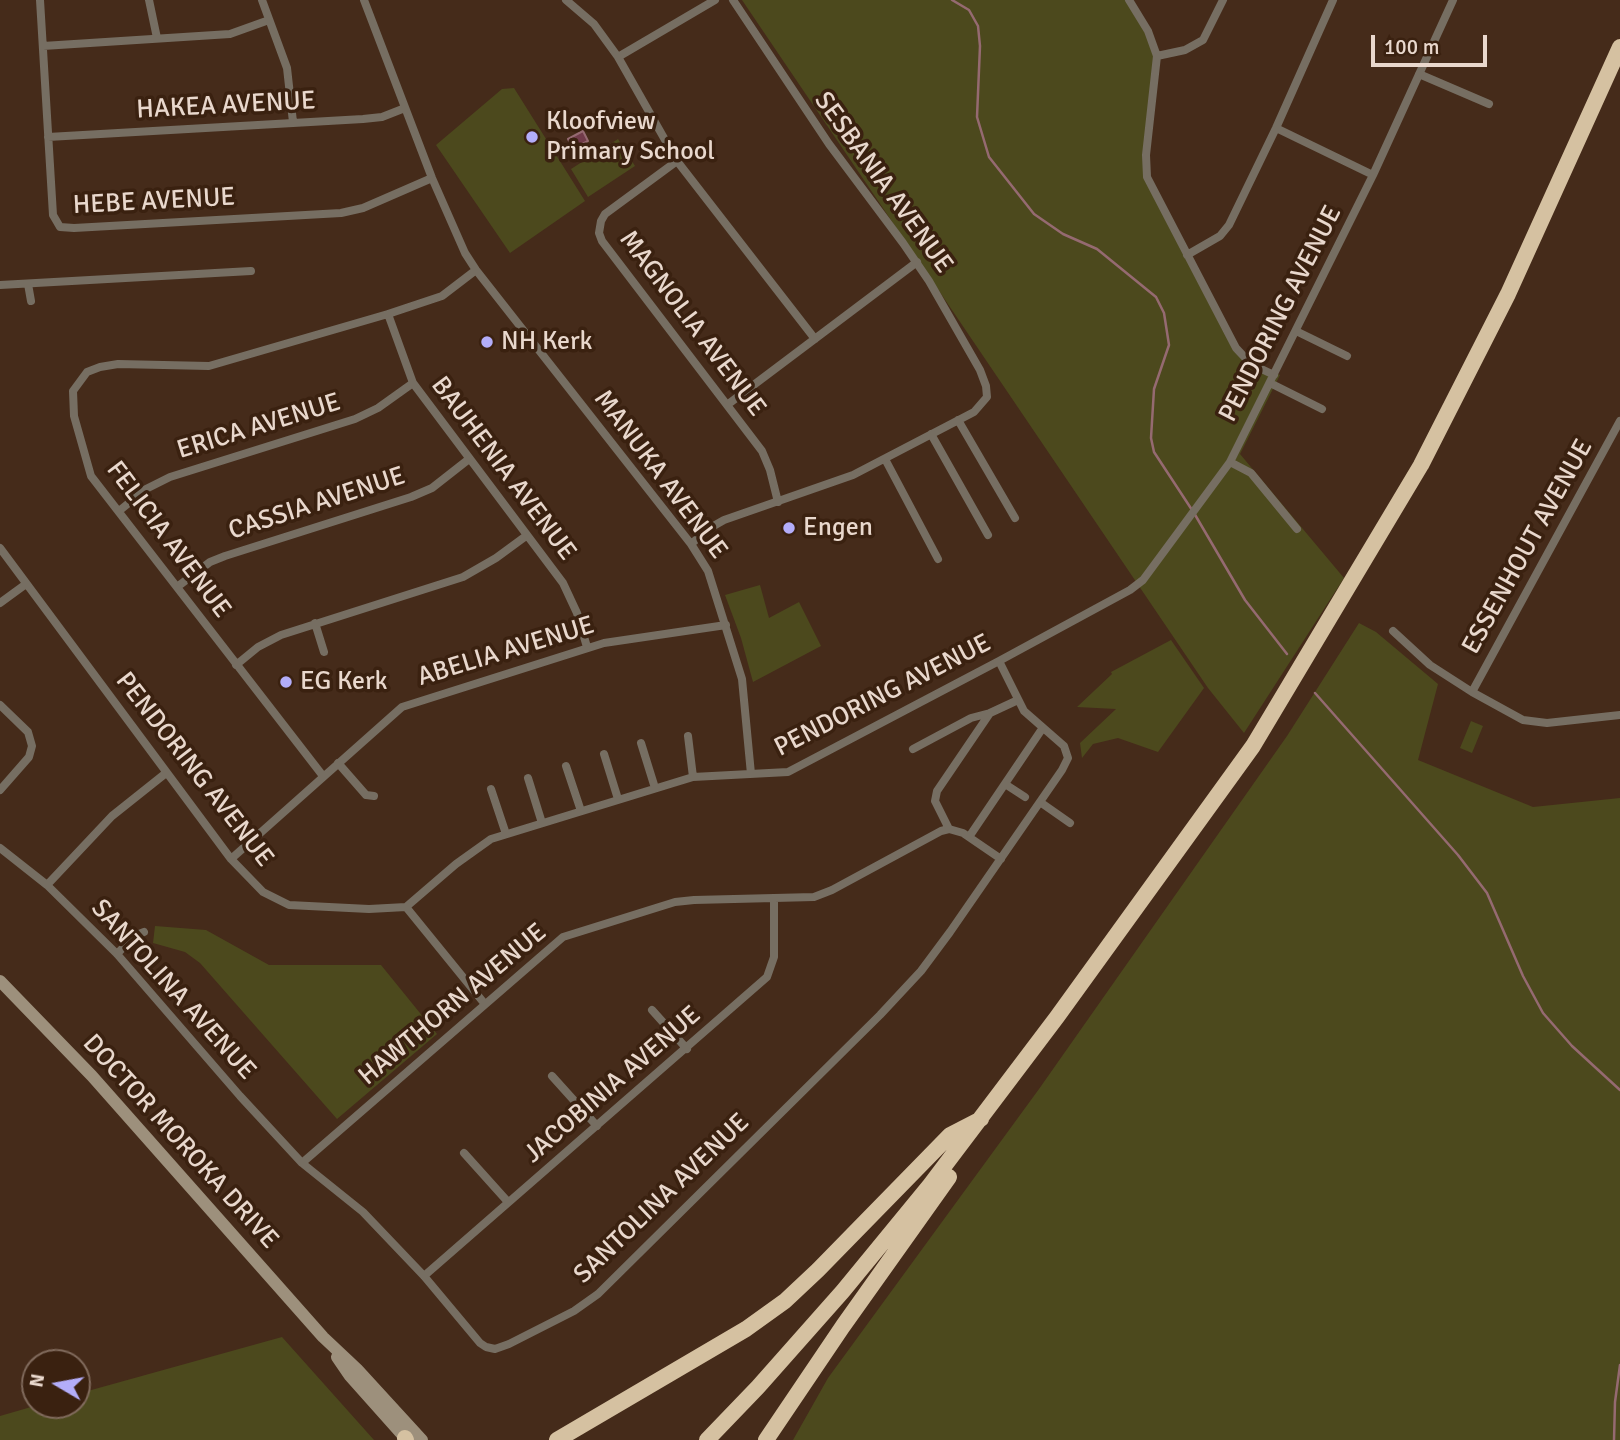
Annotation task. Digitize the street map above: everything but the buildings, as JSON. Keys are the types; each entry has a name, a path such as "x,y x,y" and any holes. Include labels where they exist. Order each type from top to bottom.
{"highway":[{"path":"706,1440 758,1387 843,1292 983,1118 1253,746 1414,477 1508,294 1620,47"},
{"path":"557,1440 746,1329 785,1301 942,1142 960,1128 983,1118"},
{"path":"766,1440 974,1139 983,1118"}],"main road":[{"name":"DOCTOR MOROKA DRIVE","path":"0,981 92,1076 323,1337 357,1368 422,1440"},
{"name":"DOCTOR MOROKA DRIVE","path":"323,1337 350,1376 406,1439"}],"street":[{"name":"HEBE AVENUE","path":"40,0 53,215 60,227 341,213 363,208 432,178"},
{"path":"149,0 156,37"},
{"path":"262,0 287,68 293,122"},
{"name":"MANUKA AVENUE","path":"364,0 454,232 476,270 691,544 708,571 742,679 751,774"},
{"path":"566,0 594,24 618,57 677,161 815,339"},
{"path":"618,57 715,0"},
{"name":"SESBANIA AVENUE","path":"733,0 784,80 917,262 980,370 987,397 976,410 958,420"},
{"path":"1129,0 1148,30 1157,56 1145,168 1147,177 1239,353 1272,379 1322,409"},
{"path":"1157,56 1185,50 1203,40 1223,0"},
{"path":"1187,255 1224,233 1276,128 1332,0"},
{"name":"PENDORING AVENUE","path":"0,548 231,859 264,892 289,905 369,909 405,907 484,842 506,834 693,777 788,772 999,662 1130,590 1143,580 1230,462 1373,176 1453,0"},
{"path":"43,46 230,34 269,20"},
{"path":"1419,74 1489,104"},
{"name":"HAKEA AVENUE","path":"48,137 363,119 382,117 405,108"},
{"path":"1276,128 1373,176"},
{"name":"MAGNOLIA AVENUE","path":"677,161 605,214 599,233 602,242 762,451 778,502"},
{"path":"727,405 917,262"},
{"name":"FELICIA AVENUE","path":"323,776 92,476 74,416 74,391 87,372 100,367 118,364 209,366 388,314 442,296 476,270"},
{"path":"0,285 251,271"},
{"path":"28,284 31,300"},
{"name":"BAUHENIA AVENUE","path":"388,314 413,383 553,570 572,599 587,647"},
{"path":"1296,331 1347,356"},
{"name":"ERICA AVENUE","path":"119,511 146,489 170,477 355,419 378,408 413,383"},
{"path":"691,544 724,520 831,485 958,420 1015,518"},
{"name":"ESSENHOUT AVENUE","path":"1472,692 1544,565 1620,421"},
{"path":"931,434 988,535"},
{"name":"CASSIA AVENUE","path":"177,587 210,562 225,556 432,488 469,459"},
{"path":"885,459 938,559"},
{"path":"1230,462 1251,473 1297,529"},
{"path":"236,665 272,639 463,577 526,536"},
{"path":"0,603 26,584"},
{"path":"315,623 324,652"},
{"name":"ABELIA AVENUE","path":"231,859 407,704 587,647 726,625"},
{"path":"1393,631 1430,666 1524,720 1536,723 1620,715"},
{"name":"SANTOLINA AVENUE","path":"0,848 47,886 117,954 302,1163 363,1212 424,1276 470,1333 486,1347 495,1349 574,1311 598,1294 913,979 950,932 1067,763 1068,753 1059,740 1042,729 1024,711 999,662"},
{"path":"913,749 971,718 1018,701"},
{"path":"0,705 28,732 32,740 29,757 0,790"},
{"path":"990,713 937,791 935,801 949,829 956,829 1001,859"},
{"path":"969,837 1042,729"},
{"path":"688,736 693,777"},
{"path":"641,743 655,788"},
{"path":"604,754 618,799"},
{"path":"338,763 366,795 374,796"},
{"path":"566,766 581,811"},
{"path":"47,886 112,816 166,773"},
{"path":"528,778 542,823"},
{"path":"1005,784 1025,797"},
{"path":"491,789 506,834"},
{"path":"1040,802 1070,823"},
{"name":"HAWTHORN AVENUE","path":"302,1163 484,1003 555,943 572,934 675,902 814,897 949,829"},
{"name":"JACOBINIA AVENUE","path":"424,1276 767,977 775,957 774,898"},
{"path":"405,907 484,1003"},
{"path":"117,954 134,936 144,932"},
{"path":"652,1010 687,1049"},
{"path":"552,1076 597,1126"},
{"path":"464,1153 508,1202"}],"shaded area":[{"path":"742,0 1127,0 1159,53 1146,172 1242,355 1280,375 1240,454 1344,578 1244,733 1208,688"},
{"path":"514,88 585,201 510,253 436,145 502,89"},
{"path":"583,131 588,141 573,149 568,139"},
{"path":"618,139 635,166 588,197 571,169"},
{"path":"760,585 769,618 799,602 821,646 753,682 725,595"},
{"path":"1359,623 1376,632 1438,684 1418,760 1533,807 1620,798 1620,1440 793,1440 828,1378 1039,1089 1287,736"},
{"path":"1171,640 1204,688 1158,752 1118,738 1093,744 1082,758 1080,743 1116,709 1077,707 1112,674 1111,672"},
{"path":"1471,721 1483,726 1472,753 1460,748"},
{"path":"155,926 206,930 269,965 381,965 437,1034 337,1119 200,963 185,952 153,943"},
{"path":"282,1337 374,1440 0,1440 0,1416 21,1410 21,1419 91,1419 91,1390"}],"waterway":[{"path":"952,0 969,10 978,26 980,46 977,117 989,157 1034,214 1063,234 1097,249 1156,297 1164,313 1169,345 1154,389 1151,438 1154,452 1194,513 1245,600 1287,654"},
{"path":"1315,693 1458,855 1487,893 1523,976 1543,1013 1572,1046 1620,1090"},
{"path":"1614,1440 1620,1365"}],"place":[{"name":"Kloofview Primary School","path":"532,137"},
{"name":"NH Kerk","path":"487,342"},
{"name":"Engen","path":"789,528"},
{"name":"EG Kerk","path":"286,682"}]}
